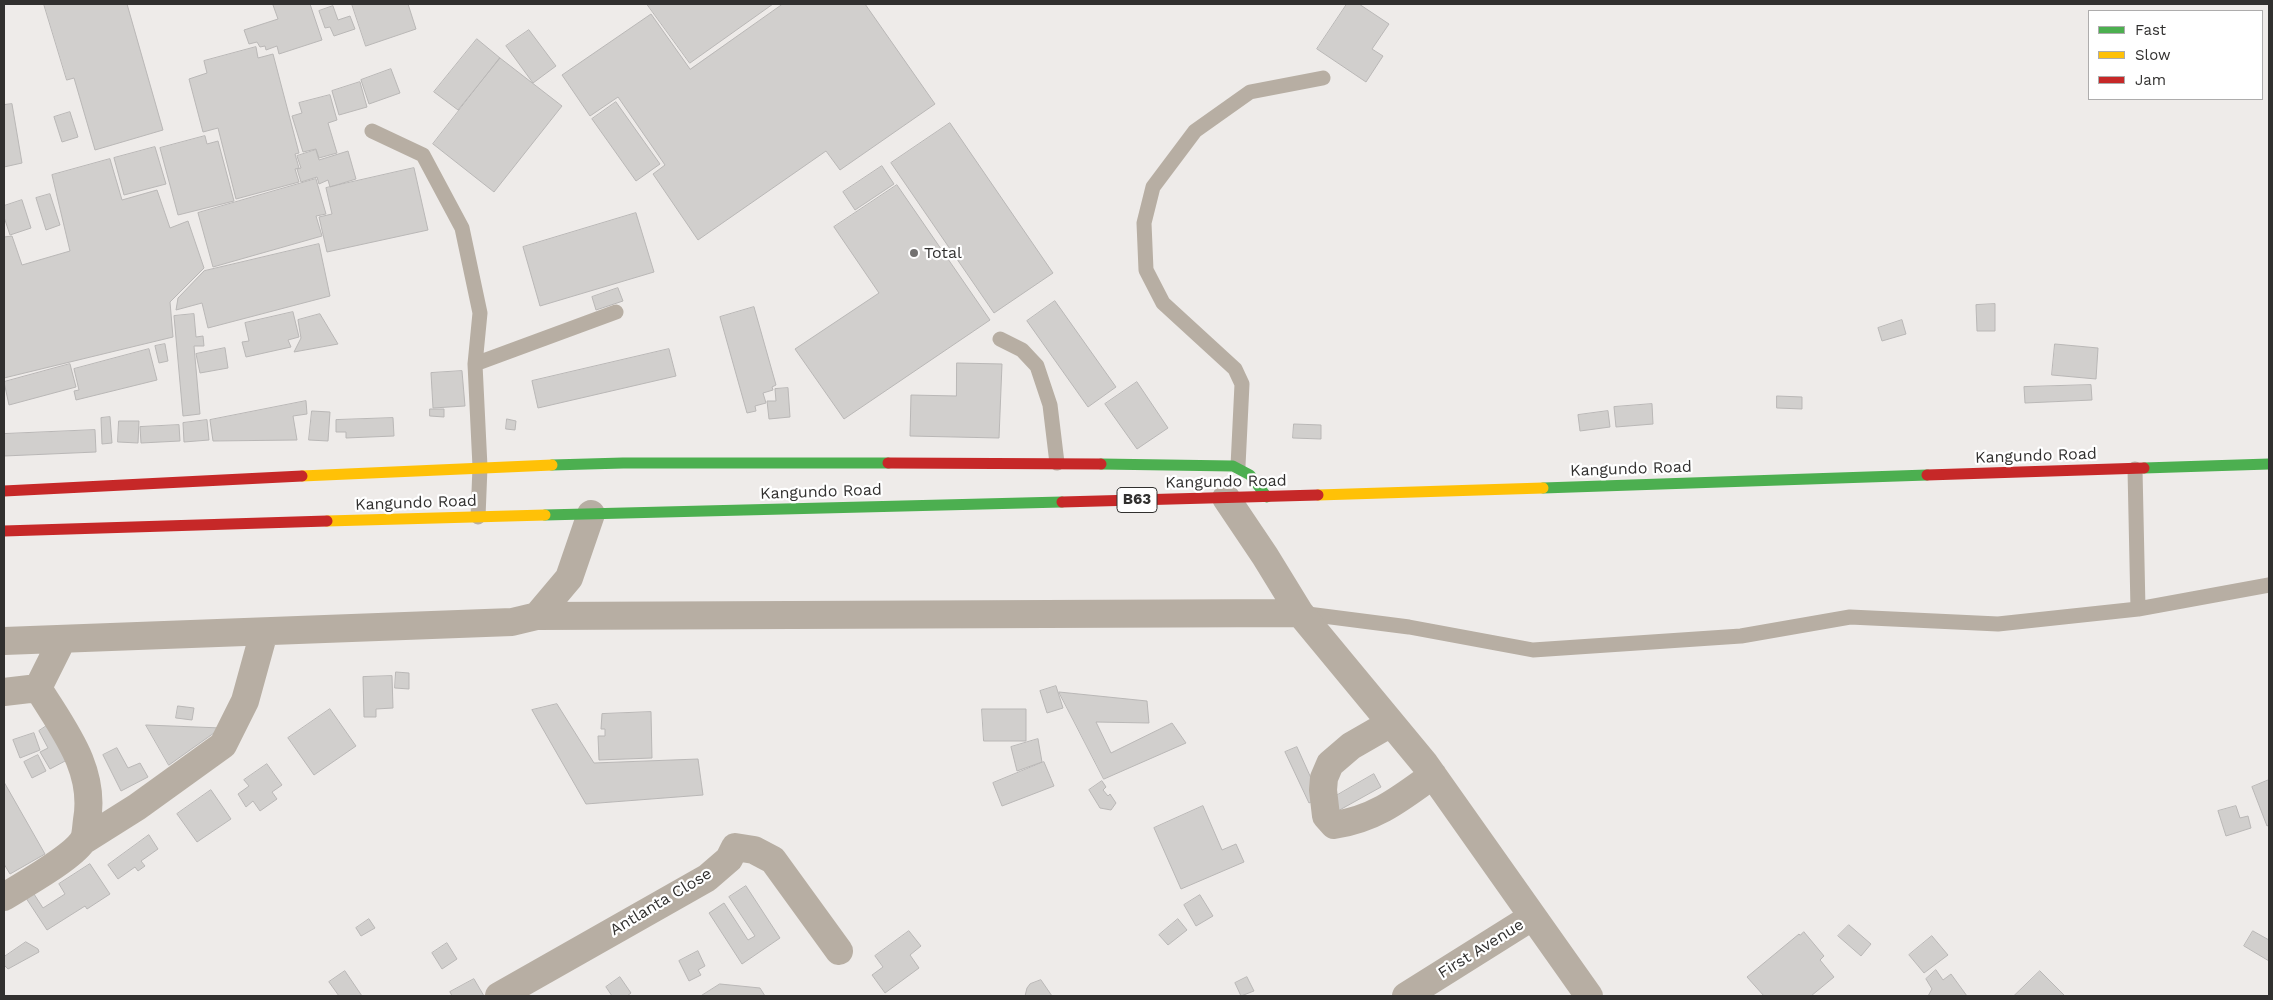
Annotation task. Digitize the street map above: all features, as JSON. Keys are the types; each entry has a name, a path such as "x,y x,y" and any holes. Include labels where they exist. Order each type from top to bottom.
{"main road":[{"path":"4,491 480,467 624,463 1057,463 1225,464 1238,466 1251,474 1268,498"},
{"name":"Kangundo Road","path":"4,531 591,514 1268,498 2269,464"}],"street":[{"path":"1226,498 1300,613 1433,775 1589,996"},
{"path":"537,616 569,578 591,514"},
{"path":"4,642 512,622 537,616 1300,613"},
{"path":"4,897 72,852 84,841 137,807 223,746 245,701 264,632"},
{"path":"38,688 62,640"},
{"path":"38,688 76,749 87,781 89,809 84,841"},
{"path":"4,692 38,688"},
{"path":"1391,723 1351,746 1330,764 1324,778 1326,816 1334,825 1356,822 1390,806 1433,775"},
{"name":"Antlanta Close","path":"499,996 707,878 728,859 734,847 754,850 773,860 839,951"},
{"name":"First Avenue","path":"1406,996 1532,917"}],"lane":[{"path":"1238,466 1242,384 1235,369 1163,303 1146,270 1144,223 1153,187 1195,131 1250,92 1323,78"},
{"path":"372,130 423,155 462,228 480,313 475,364 480,467 478,517"},
{"path":"475,364 616,312"},
{"path":"1000,339 1022,350 1037,366 1050,405 1057,463"},
{"path":"2135,469 2138,609"},
{"path":"1300,613 1409,627 1533,650 1741,636 1850,618 1998,624 2138,609 2269,585"}],"building":[{"path":"44,4 127,4 163,130 95,150 74,78 67,80"},
{"path":"310,4 322,40 279,54 277,46 266,50 265,46 260,47 257,42 249,44 244,30 278,19 273,5"},
{"path":"352,4 408,4 416,29 366,46"},
{"path":"647,4 773,4 690,63"},
{"path":"783,4 865,4 935,104 840,170 826,151 698,240 653,174 665,165 618,97 590,116 562,75 651,14 690,69"},
{"path":"1347,4 1359,4 1389,24 1372,49 1383,56 1366,82 1317,49"},
{"path":"333,6 338,20 350,16 355,29 334,36 330,27 325,28 319,11"},
{"path":"529,30 556,66 533,83 506,46"},
{"path":"477,39 500,58 458,110 434,92"},
{"path":"256,47 258,58 273,54 299,153 295,154 299,168 295,169 299,182 236,199 218,128 203,132 189,79 207,73 204,61"},
{"path":"500,58 562,106 494,192 433,144"},
{"path":"391,69 400,93 369,104 361,80"},
{"path":"360,82 367,107 339,115 332,91"},
{"path":"330,95 337,120 328,123 337,153 319,158 316,149 303,152 292,116 302,113 299,103"},
{"path":"616,102 660,164 636,181 592,119"},
{"path":"12,104 22,163 4,167 4,105"},
{"path":"70,112 78,137 62,142 54,117"},
{"path":"950,123 1053,273 994,313 891,163"},
{"path":"205,136 207,144 218,141 234,201 178,215 160,148"},
{"path":"155,147 166,184 124,195 114,158"},
{"path":"316,150 319,160 348,151 356,179 330,187 328,180 319,184 317,177 301,182 297,169 301,168 297,156"},
{"path":"110,159 122,200 157,190 170,228 188,221 204,268 170,302 173,337 4,378 4,237 12,236 22,265 70,251 52,175"},
{"path":"882,166 894,184 855,210 843,192"},
{"path":"414,168 428,230 327,252 319,217 332,214 326,188"},
{"path":"316,179 326,214 316,216 322,236 213,267 198,213"},
{"path":"897,185 990,320 844,419 795,349 879,293 834,227"},
{"path":"50,194 60,225 46,230 36,198"},
{"path":"22,200 31,228 10,235 4,217 4,206"},
{"path":"636,213 654,272 540,306 523,247"},
{"path":"319,244 330,296 208,328 202,303 176,310 178,298 204,271"},
{"path":"618,288 623,301 596,310 592,297"},
{"path":"1055,301 1116,387 1088,407 1027,321"},
{"path":"1995,304 1995,331 1977,331 1976,305"},
{"path":"754,307 776,385 772,387 773,390 763,393 766,403 755,406 756,411 747,413 720,317"},
{"path":"293,312 299,337 288,340 291,347 246,357 242,342 249,341 245,323"},
{"path":"194,314 196,337 203,336 204,346 194,346 200,414 183,416 174,316"},
{"path":"320,314 338,344 294,352 301,338 298,320"},
{"path":"1902,320 1906,334 1882,341 1878,328"},
{"path":"165,344 168,361 159,363 155,346"},
{"path":"2055,344 2098,348 2096,379 2052,375"},
{"path":"225,348 228,368 200,373 196,354"},
{"path":"149,349 157,380 76,400 74,391 79,390 74,369"},
{"path":"669,349 676,376 538,408 532,381"},
{"path":"957,363 1002,364 999,438 910,436 911,395 956,396"},
{"path":"70,364 76,387 9,405 4,382"},
{"path":"462,371 465,406 433,408 431,373"},
{"path":"1137,382 1168,428 1137,449 1105,404"},
{"path":"2091,385 2092,400 2025,403 2024,387"},
{"path":"788,388 790,417 769,419 767,401 776,401 775,389"},
{"path":"1777,396 1802,397 1802,409 1777,408"},
{"path":"306,401 307,414 293,416 297,440 213,441 210,420"},
{"path":"1652,404 1653,424 1616,427 1614,407"},
{"path":"430,409 444,409 444,417 430,416"},
{"path":"312,411 330,412 328,441 309,440"},
{"path":"1608,411 1610,427 1580,431 1578,415"},
{"path":"110,417 112,443 102,444 101,418"},
{"path":"393,418 394,436 346,438 346,432 336,432 336,420"},
{"path":"507,419 516,421 515,430 506,429"},
{"path":"207,420 209,440 184,442 183,423"},
{"path":"119,421 139,421 138,443 118,442"},
{"path":"1294,424 1321,425 1321,439 1293,438"},
{"path":"179,425 180,441 141,443 140,427"},
{"path":"95,430 96,452 4,456 4,434"},
{"path":"396,672 409,673 409,689 395,688"},
{"path":"392,676 393,708 376,709 376,717 364,717 363,677"},
{"path":"1056,686 1063,708 1047,713 1040,691"},
{"path":"1059,692 1147,701 1149,723 1096,722 1111,753 1172,723 1186,743 1104,779"},
{"path":"557,704 594,763 698,759 703,795 586,804 532,710"},
{"path":"178,706 194,708 192,720 176,718"},
{"path":"330,709 356,746 314,775 288,738"},
{"path":"982,709 1026,709 1026,741 984,741"},
{"path":"651,712 652,758 599,760 598,736 605,736 605,729 601,729 602,714"},
{"path":"48,725 67,760 50,769 40,752 48,748 39,731"},
{"path":"146,725 221,728 169,765"},
{"path":"34,733 40,750 20,758 13,740"},
{"path":"1038,739 1042,762 1017,771 1011,747"},
{"path":"1297,747 1320,798 1309,803 1285,752"},
{"path":"117,748 128,768 140,763 148,777 121,791 103,755"},
{"path":"38,755 46,771 32,778 24,762"},
{"path":"1044,762 1054,786 1002,806 993,783"},
{"path":"267,764 282,785 272,792 277,799 260,811 253,801 246,807 238,794 249,786 244,780"},
{"path":"1374,774 1381,787 1336,812 1329,800"},
{"path":"2269,780 2269,825 2267,826 2252,787"},
{"path":"1102,781 1106,787 1103,790 1108,796 1110,794 1116,803 1111,810 1100,808 1089,790"},
{"path":"4,782 45,854 10,874 4,864"},
{"path":"211,790 231,819 197,842 177,814"},
{"path":"1203,806 1222,850 1236,844 1244,862 1181,889 1154,828"},
{"path":"2236,806 2240,818 2248,816 2251,828 2226,836 2218,811"},
{"path":"149,835 158,849 141,861 145,866 138,871 135,867 118,879 108,865"},
{"path":"90,864 110,894 87,909 85,906 47,930 24,895 32,891 43,908 65,894 59,884"},
{"path":"746,886 780,938 742,964 709,913 724,903 748,940 755,936 729,897"},
{"path":"1200,895 1213,916 1196,926 1184,905"},
{"path":"369,919 375,928 361,936 356,928"},
{"path":"1178,919 1187,930 1168,945 1159,935"},
{"path":"1849,925 1871,944 1861,956 1838,936"},
{"path":"909,931 921,946 910,955 919,968 885,993 872,975 883,967 875,956"},
{"path":"2253,931 2269,940 2269,961 2244,946"},
{"path":"1804,932 1824,956 1820,960 1834,977 1811,996 1764,996 1747,977 1799,934"},
{"path":"1932,936 1948,955 1924,973 1909,955"},
{"path":"26,942 38,949 39,952 8,969 4,965 4,957"},
{"path":"447,943 457,959 442,969 432,953"},
{"path":"698,951 705,966 698,970 701,975 689,981 679,961"},
{"path":"1936,970 1943,980 1951,974 1967,996 1928,996 1932,989 1926,979"},
{"path":"345,971 362,996 339,996 329,982"},
{"path":"2040,971 2065,996 2014,996"},
{"path":"620,977 631,993 627,996 612,996 606,987"},
{"path":"1247,977 1254,991 1241,996 1235,983"},
{"path":"474,979 484,996 452,996 450,992"},
{"path":"1041,980 1052,996 1025,996 1030,984"},
{"path":"720,984 760,988 765,996 701,996"}],"traffic: fast":[{"path":"552,465 623,463 888,463"},
{"path":"1101,464 1233,466 1250,475 1267,497"},
{"path":"2144,468 2269,464"},
{"path":"1543,488 1927,475"},
{"path":"545,515 1062,502"}],"traffic: slow":[{"path":"302,476 552,465"},
{"path":"1318,495 1543,488"},
{"path":"327,521 545,515"}],"traffic: jam":[{"path":"888,463 1101,464"},
{"path":"1927,475 2144,468"},
{"path":"4,491 302,476"},
{"path":"1062,502 1318,495"},
{"path":"4,531 327,521"}],"place":[{"name":"Total","path":"914,253"}]}
